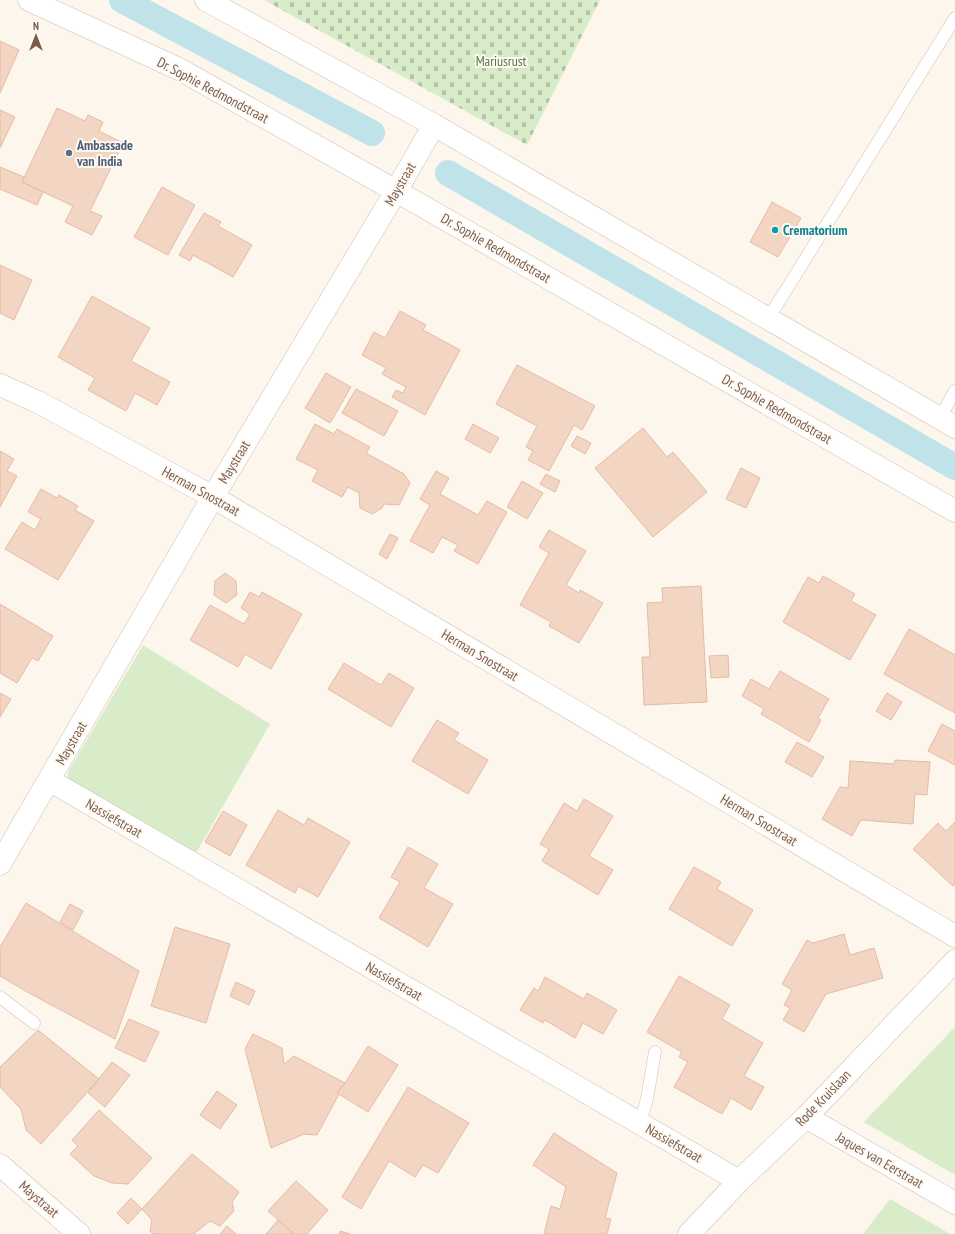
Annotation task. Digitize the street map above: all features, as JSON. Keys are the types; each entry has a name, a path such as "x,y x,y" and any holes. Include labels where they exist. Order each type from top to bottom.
{"street":[{"name":"Dr. Sophie Redmondstraat","path":"29,0 179,69 396,191 955,511"},
{"path":"206,0 434,125 947,422"},
{"name":"Maystraat","path":"0,864 213,497 434,125"},
{"name":"Herman Snostraat","path":"0,385 38,402 213,497 955,936"},
{"name":"Nassiefstraat","path":"49,780 739,1181"},
{"name":"Rode Kruislaan","path":"689,1234 739,1181 806,1117 955,960"},
{"name":"Jaques van Eerstraat","path":"806,1117 955,1203"},
{"name":"Maystraat","path":"0,1165 79,1234"}],"lane":[{"path":"768,319 955,18"},
{"path":"947,422 955,391"},
{"path":"0,997 34,1023"},
{"path":"640,1123 647,1099 655,1052"}],"green space":[{"name":"Mariusrust","path":"264,0 600,0 527,145"},
{"path":"143,645 270,724 195,855 68,780 68,772"},
{"path":"955,1027 955,1175 864,1122"},
{"path":"890,1199 950,1234 863,1234"}],"building":[{"path":"0,41 19,50 0,93"},
{"path":"57,108 85,121 88,115 103,122 99,131 123,143 90,211 102,216 92,235 65,222 73,206 22,182"},
{"path":"0,110 15,117 0,148"},
{"path":"0,167 24,177 22,182 43,192 37,205 0,189"},
{"path":"162,187 195,205 168,255 134,237"},
{"name":"Crematorium","path":"772,202 801,218 778,257 750,242"},
{"path":"204,213 221,222 218,226 252,245 233,277 193,255 190,261 179,255"},
{"path":"0,265 32,280 14,320 0,313"},
{"path":"92,296 150,328 131,361 170,382 157,405 135,393 126,411 88,390 95,378 58,357"},
{"path":"400,311 426,325 423,330 460,350 425,415 392,397 396,390 403,393 406,387 382,374 386,368 362,355 374,332 385,338"},
{"path":"517,365 595,406 582,430 574,425 549,471 528,460 533,451 526,447 537,426 496,404"},
{"path":"326,373 351,387 330,423 305,408"},
{"path":"356,389 398,411 384,436 342,413"},
{"path":"315,424 334,434 337,429 370,447 366,453 404,474 410,483 399,505 384,504 382,508 372,514 360,508 359,493 348,487 342,497 312,481 318,470 296,459"},
{"path":"473,424 499,438 490,453 465,439"},
{"path":"643,428 667,457 673,452 707,492 653,537 595,468"},
{"path":"577,436 591,443 585,454 571,446"},
{"path":"0,451 14,459 7,471 17,476 0,507"},
{"path":"741,468 760,478 746,508 726,499"},
{"path":"436,471 449,478 440,494 478,515 487,501 507,512 478,564 454,551 458,545 442,537 433,553 410,541 430,505 420,499"},
{"path":"546,474 560,481 555,492 540,484"},
{"path":"522,481 543,493 527,519 507,507"},
{"path":"41,489 57,498 59,495 78,506 75,510 94,521 58,580 5,549 22,522 35,530 41,519 28,512"},
{"path":"549,530 586,551 566,585 579,593 580,590 603,603 579,643 549,626 551,622 520,605 549,553 539,547"},
{"path":"390,534 398,538 387,559 379,554"},
{"path":"225,573 236,581 237,595 226,603 214,595 215,581"},
{"path":"823,576 855,594 851,601 876,615 850,660 783,622 808,577 819,583"},
{"path":"701,586 707,702 644,705 642,657 650,657 647,603 663,602 662,588"},
{"path":"250,592 259,597 262,592 302,614 271,669 245,654 238,667 190,640 210,605 244,624 250,614 241,608"},
{"path":"0,604 53,636 38,661 32,658 17,683 0,673"},
{"path":"909,629 955,655 955,713 884,674"},
{"path":"728,655 729,677 711,678 709,656"},
{"path":"344,663 381,685 389,673 414,688 391,727 328,689"},
{"path":"780,671 829,699 818,718 821,720 809,742 761,714 764,709 742,696 751,679 769,689"},
{"path":"0,693 11,699 0,717"},
{"path":"887,693 902,702 891,720 876,711"},
{"path":"437,720 459,733 454,740 488,760 468,794 412,761"},
{"path":"942,724 955,731 955,765 928,751"},
{"path":"797,742 824,757 812,777 785,762"},
{"path":"895,760 930,762 927,795 915,794 913,824 861,820 852,836 822,819 840,787 848,788 850,761 894,764"},
{"path":"584,799 613,816 589,856 613,870 598,895 542,861 549,849 540,844 564,803 577,811"},
{"path":"278,810 304,825 308,818 350,842 318,897 298,886 295,893 246,865"},
{"path":"223,811 247,825 230,856 205,842"},
{"path":"955,822 955,884 953,886 913,849 938,823 946,831"},
{"path":"408,847 438,864 424,888 453,904 428,947 379,918 400,882 391,877"},
{"path":"694,867 721,882 717,889 753,910 732,946 669,909"},
{"path":"26,903 139,971 115,1039 0,976 0,947"},
{"path":"70,904 83,911 73,930 60,922"},
{"path":"175,927 230,944 206,1023 151,1006"},
{"path":"844,934 850,955 874,948 883,978 826,994 804,1032 783,1020 790,1008 784,1005 792,990 782,984 807,940 813,943"},
{"path":"679,976 730,1005 722,1019 763,1043 744,1076 764,1087 751,1110 731,1098 722,1114 674,1087 688,1062 679,1057 682,1052 647,1032"},
{"path":"545,977 584,999 587,993 617,1010 603,1034 583,1023 575,1038 545,1020 543,1023 520,1010 534,988 538,991"},
{"path":"236,982 255,991 249,1005 230,996"},
{"path":"129,1019 159,1032 145,1062 115,1048"},
{"path":"38,1030 99,1079 41,1144 26,1130 21,1109 0,1087 0,1067"},
{"path":"253,1034 282,1048 284,1064 294,1056 345,1083 317,1135 304,1134 271,1148 245,1049"},
{"path":"368,1046 398,1065 368,1112 337,1093"},
{"path":"112,1062 130,1075 105,1107 88,1093"},
{"path":"408,1087 469,1123 438,1173 423,1165 415,1177 389,1161 361,1209 342,1197"},
{"path":"217,1091 237,1105 220,1129 200,1115"},
{"path":"99,1110 152,1158 128,1184 112,1183 94,1176 70,1154 78,1146 72,1140"},
{"path":"554,1133 617,1173 605,1218 611,1219 607,1234 544,1234 551,1206 560,1209 566,1187 533,1165"},
{"path":"192,1154 239,1192 232,1202 234,1211 220,1226 210,1221 194,1234 153,1234 150,1231 152,1220 142,1209"},
{"path":"296,1181 328,1210 307,1234 294,1234 268,1211"},
{"path":"131,1198 142,1209 128,1224 117,1213"},
{"path":"278,1220 294,1234 266,1234"},
{"path":"227,1226 236,1234 220,1234"},
{"path":"340,1231 350,1234 339,1234"}],"waterway":[{"path":"122,0 372,133"},
{"path":"448,173 955,467"}],"place":[{"name":"Ambassade van India","path":"69,153"},
{"name":"Crematorium","path":"775,230"}]}
